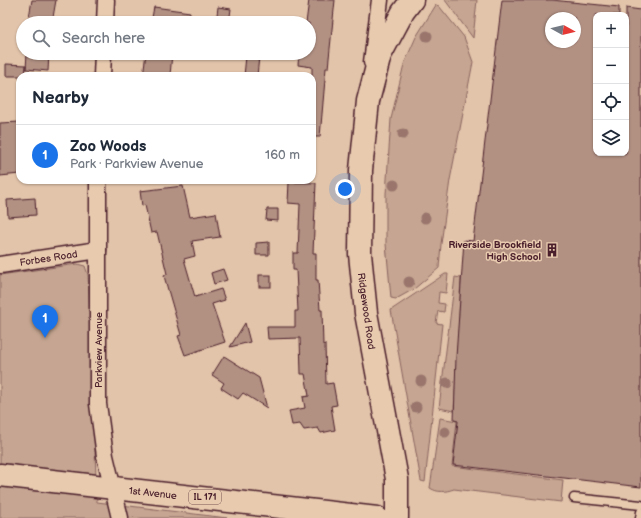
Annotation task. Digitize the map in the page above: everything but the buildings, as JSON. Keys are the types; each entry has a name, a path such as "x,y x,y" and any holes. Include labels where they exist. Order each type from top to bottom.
{"street":[{"path":"105,16 106,0"},
{"name":"Ridgewood Road","path":"380,0 361,170 360,254 366,313 397,479 397,518"},
{"name":"Ridgewood Road","path":"368,102 380,55 403,12 412,0"},
{"path":"102,72 103,60"},
{"name":"Parkview Avenue","path":"98,184 98,404 105,456 120,518"},
{"name":"Forbes Road","path":"0,265 98,250"},
{"name":"1st Avenue","path":"0,475 377,518"}],"lane":[{"path":"574,498 641,506"},
{"path":"640,518 641,512"}],"shaded area":[{"path":"445,0 477,0 473,38"},
{"path":"436,5 439,6 464,37 473,62 450,180 439,268 414,289 396,299 391,298 386,244 386,194 391,119 404,64 416,37"},
{"path":"77,264 85,266 88,275 97,502 227,518 0,518 0,275"},
{"path":"445,274 448,274 446,293 439,292 438,303 445,304 444,312 438,311 436,323 442,324 425,482 421,481 391,310"},
{"path":"455,277 461,278 454,411 439,408"},
{"path":"440,418 457,421 452,466 563,480 561,502 454,489 439,491 430,488"}],"place":[{"name":"Riverside Brookfield High School","path":"552,250"},
{"name":"Zoo Woods","path":"45,338"}]}
